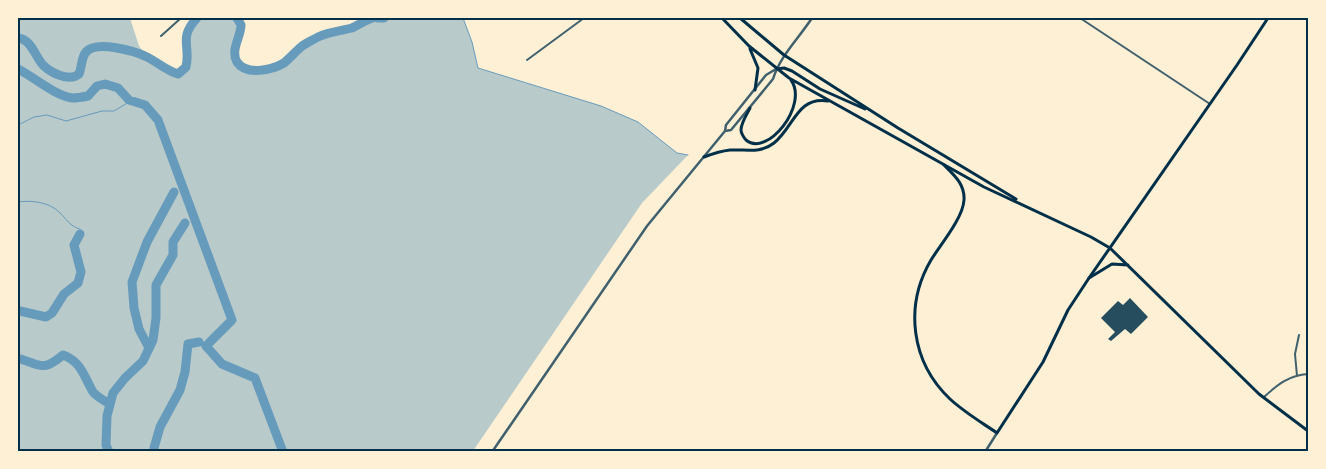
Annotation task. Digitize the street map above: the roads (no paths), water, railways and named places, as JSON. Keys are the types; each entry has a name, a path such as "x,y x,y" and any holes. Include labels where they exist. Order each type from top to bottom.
{"main road":[{"path":"722,18 749,46 789,78 984,187 1091,236 1110,248 1264,398 1308,431"},
{"path":"740,18 784,56 1031,209"},
{"path":"940,161 960,183 964,201 960,213 920,281 914,315 916,339 928,370 944,393 958,406 997,433 1043,362 1068,310 1268,18"},
{"path":"749,46 758,68 755,90"},
{"path":"776,69 784,68 792,71 820,89 875,113"},
{"path":"750,108 741,130 743,136 753,144 763,143 774,136 788,120 794,108 796,96 794,85 789,78"},
{"path":"704,158 722,151 755,151 768,146 779,138 808,103 818,100 830,102"},
{"path":"1089,278 1112,264 1128,265"}],"street":[{"path":"161,36 181,18"},
{"path":"527,60 584,18"},
{"path":"725,131 731,130 773,79 776,69 784,56 812,18"},
{"path":"1080,18 1210,104"},
{"path":"492,452 648,226 725,131 726,124 766,75 776,69"},
{"path":"1297,376 1295,354 1299,336"},
{"path":"1264,398 1279,384 1297,376 1308,374"},
{"path":"984,452 997,433"}],"waterway":[{"path":"18,38 30,45 46,68 65,77 79,74 86,52 98,47 134,52 178,74 186,67 186,37 191,25 197,18"},
{"path":"237,18 241,25 241,30 235,48 235,57 241,66 253,70 273,68 284,63 301,47 318,37 352,28 373,18"},
{"path":"378,18 384,18"},
{"path":"463,18 472,42 478,68 601,106 638,122 677,153 688,155"},
{"path":"18,69 51,90 72,98 88,96 97,86 105,84 118,88 129,100 145,105 158,120 232,320 206,346 222,364 255,378 283,452"},
{"path":"18,125 34,117 47,115 66,121 102,111 114,111 129,102"},
{"path":"149,348 139,329 134,308 132,282 147,242 174,192"},
{"path":"18,202 28,201 50,206 76,228 80,229"},
{"path":"109,452 106,445 107,416 113,393 125,378 143,361 153,340 156,318 156,285 173,255 173,242 185,223"},
{"path":"20,311 46,317 52,313 64,294 78,283 81,272 74,245 80,234"},
{"path":"18,310 20,311 18,313"},
{"path":"155,452 154,448 160,427 180,390 185,372 188,344 199,342"},
{"path":"21,359 44,366 63,355 69,358 82,371 93,392 110,404"}]}
